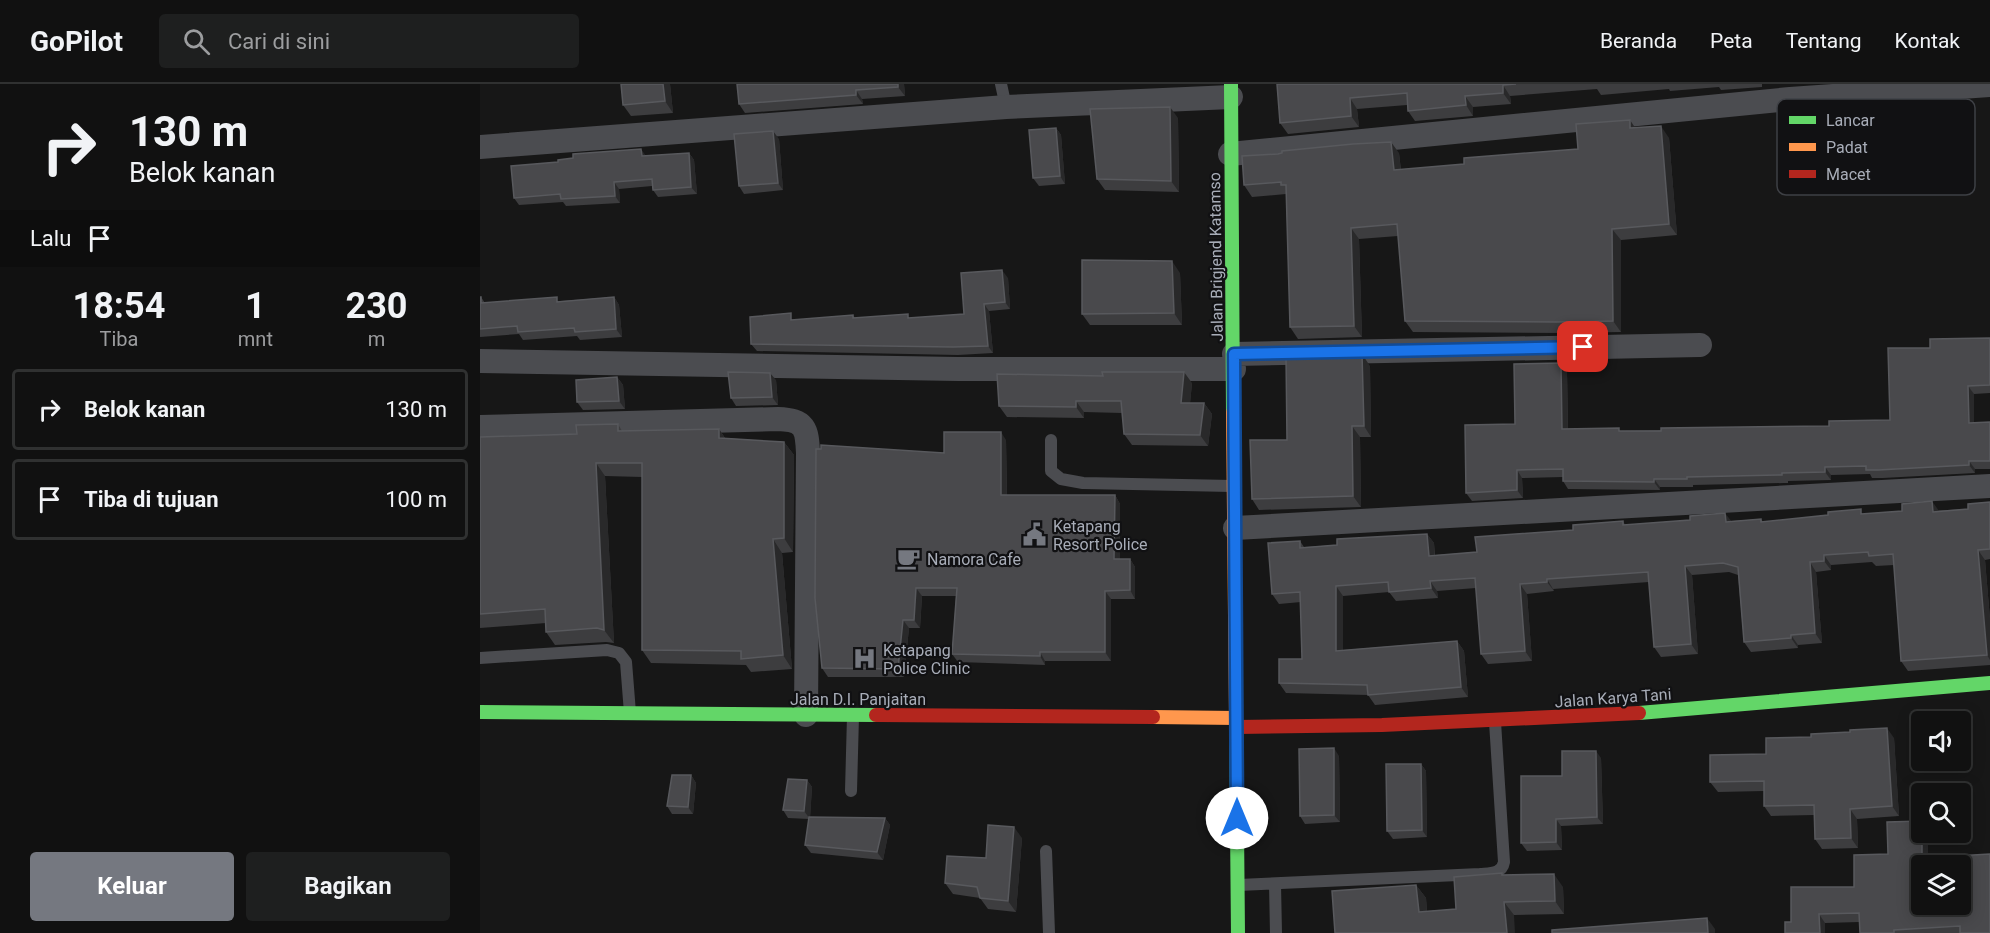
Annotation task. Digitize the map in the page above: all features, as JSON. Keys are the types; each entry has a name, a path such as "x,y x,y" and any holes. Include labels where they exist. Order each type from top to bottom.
{"main road":[{"name":"Jalan Brigjend Katamso","path":"1232,91 1230,154 1234,362 1238,933"},
{"name":"Jalan Karya Tani","path":"1237,723 1382,725 1495,721 1653,712 1990,683"},
{"name":"Jalan D.I. Panjaitan","path":"480,712 853,715 1237,723"}],"street":[{"path":"1790,99 1990,85"},
{"path":"480,147 1004,95 1232,91"},
{"path":"1230,154 1777,100"},
{"path":"480,361 958,369 1234,362 1700,345"},
{"path":"480,427 778,419 800,422 807,433 808,453 806,715"},
{"path":"1235,528 1990,486"}],"lane":[{"path":"1051,440 1051,471 1061,479 1083,483 1235,486"},
{"path":"480,658 607,650 619,653 626,662 630,713"},
{"path":"851,791 853,715"},
{"path":"1238,886 1480,874 1500,871 1504,862 1495,721"},
{"path":"1046,851 1049,933"},
{"path":"1275,884 1276,933"}],"building":[{"path":"621,84 663,84 665,101 623,105"},
{"path":"737,84 898,84 898,87 856,90 856,95 739,104"},
{"path":"1277,84 1516,84 1503,85 1503,93 1465,96 1466,105 1408,111 1407,93 1350,98 1351,116 1280,123"},
{"path":"1170,107 1171,181 1097,179 1090,109"},
{"path":"1630,120 1630,128 1661,126 1669,224 1612,229 1613,321 1405,321 1397,224 1351,228 1354,326 1290,327 1286,185 1281,185 1281,182 1244,185 1242,156 1391,142 1394,170 1464,164 1464,158 1578,149 1576,124"},
{"path":"1056,128 1060,176 1033,178 1029,130"},
{"path":"773,131 778,183 739,186 734,134"},
{"path":"641,149 642,156 689,153 691,187 653,190 652,179 614,182 615,196 561,199 560,194 514,198 511,166 558,162 558,160 573,158 573,154"},
{"path":"1082,260 1172,261 1174,313 1082,314"},
{"path":"1002,270 1005,302 984,304 988,346 751,344 750,317 791,313 791,320 853,315 853,318 908,314 908,318 964,314 961,273"},
{"path":"480,297 481,303 557,297 557,302 614,297 616,329 575,332 574,328 518,332 517,326 480,329"},
{"path":"1990,338 1990,385 1968,386 1969,423 1990,422 1990,461 1969,461 1969,465 1878,470 1866,470 1866,466 1825,467 1825,472 1687,477 1687,479 1654,479 1654,482 1563,481 1563,469 1517,470 1517,490 1466,493 1465,425 1515,424 1514,364 1561,363 1562,429 1619,428 1619,431 1661,431 1661,428 1829,426 1829,421 1890,420 1888,348 1930,348 1930,339"},
{"path":"1362,354 1364,426 1352,426 1353,496 1252,499 1250,440 1287,440 1286,356"},
{"path":"728,372 770,373 772,397 731,398"},
{"path":"1102,372 1184,372 1181,403 1204,403 1200,435 1124,434 1121,401 1076,401 1076,407 999,406 997,374 1103,376"},
{"path":"617,377 619,401 577,402 576,380"},
{"path":"618,424 618,431 719,429 719,438 784,442 784,538 773,539 783,655 741,659 741,651 642,650 642,463 596,463 604,630 597,628 546,632 545,609 480,614 480,437 577,434 576,425"},
{"path":"944,432 1001,432 1001,495 1115,495 1114,559 1130,559 1130,590 1105,591 1105,652 1040,652 1040,656 952,654 957,588 916,588 914,620 903,620 898,669 822,668 815,598 816,449 821,449 821,445 944,453"},
{"path":"1932,501 1933,512 1968,509 1968,504 1990,502 1990,549 1978,550 1987,655 1901,661 1893,554 1869,556 1868,552 1824,555 1824,561 1810,562 1815,633 1791,635 1791,638 1744,642 1738,567 1723,563 1685,566 1691,644 1654,647 1648,572 1547,579 1547,582 1520,584 1525,651 1481,654 1475,578 1430,581 1431,588 1389,592 1388,582 1336,586 1336,651 1457,641 1461,687 1368,695 1367,685 1279,683 1279,659 1302,659 1300,592 1272,594 1268,543 1300,541 1300,548 1337,545 1337,539 1427,534 1429,556 1477,552 1475,537 1573,530 1573,525 1623,521 1623,525 1690,520 1690,516 1725,513 1726,522 1761,519 1761,522 1861,509 1861,514 1902,511 1902,504"},
{"path":"1887,728 1892,806 1850,809 1851,838 1815,839 1814,805 1764,806 1764,781 1710,782 1710,755 1766,754 1766,738 1811,737 1811,734"},
{"path":"1334,748 1334,815 1300,816 1299,749"},
{"path":"1562,751 1596,751 1597,817 1556,819 1556,842 1521,843 1521,776 1562,776"},
{"path":"1386,764 1421,764 1422,830 1387,831"},
{"path":"672,775 691,775 688,807 667,806"},
{"path":"788,779 807,780 804,811 783,810"},
{"path":"809,817 885,818 877,852 805,845"},
{"path":"1911,821 1911,843 1922,843 1922,855 1911,855 1911,915 1971,915 1971,855 1990,854 1990,933 1960,933 1960,926 1894,930 1894,933 1860,933 1859,913 1819,914 1820,933 1785,933 1785,922 1791,922 1791,887 1854,887 1854,855 1888,854 1887,822"},
{"path":"988,825 1014,827 1008,901 980,898 977,887 945,883 947,856 986,858"},
{"path":"1502,873 1502,875 1554,874 1555,901 1504,902 1507,933 1335,933 1332,891 1416,885 1419,912 1456,909 1454,877"},
{"path":"1707,918 1708,933 1552,933 1552,930"}],"traffic: fast":[{"path":"1231,84 1233,412"},
{"path":"1639,713 1990,683"},
{"path":"480,712 876,715"},
{"path":"1236,718 1238,933"}],"traffic: slow":[{"path":"1153,717 1236,718 1233,412"}],"traffic: jam":[{"path":"1237,727 1382,725 1639,713"},
{"path":"876,715 1153,717"}],"place":[{"name":"Ketapang Resort Police","path":"1035,535"},
{"name":"Namora Cafe","path":"909,559"},
{"name":"Ketapang Police Clinic","path":"865,659"}],"route":[{"path":"1237,818 1234,354 1583,347"}]}
